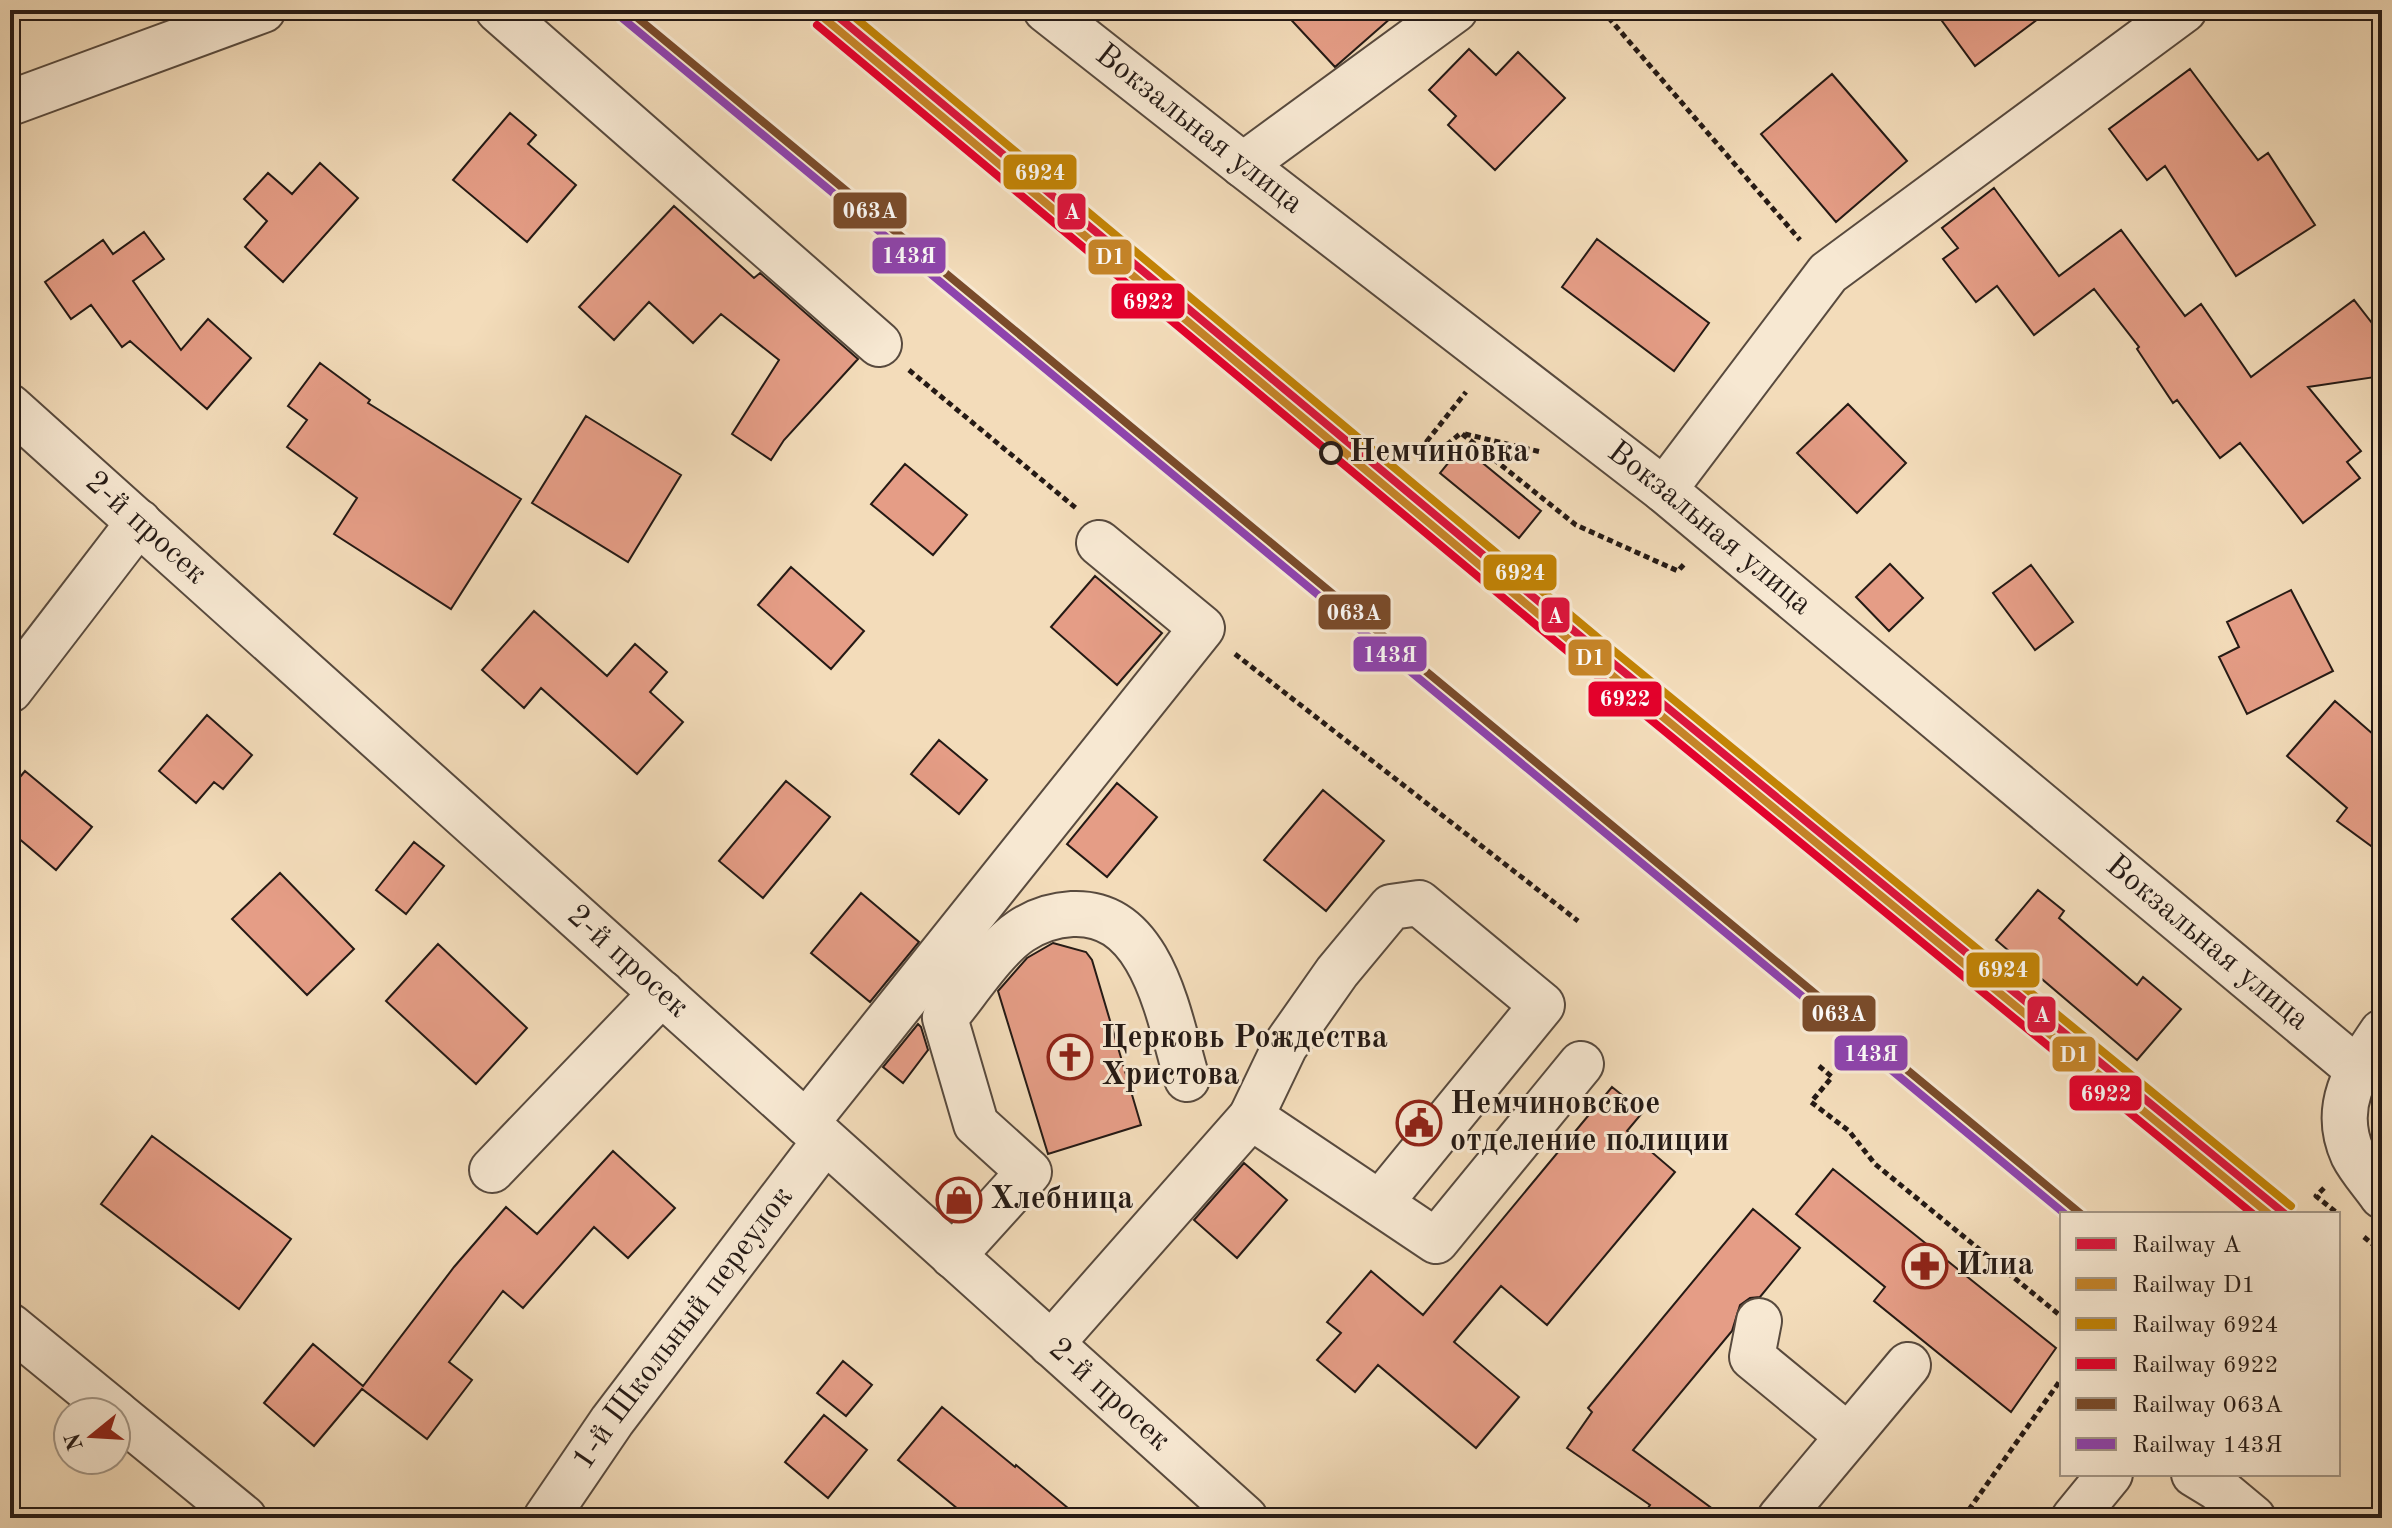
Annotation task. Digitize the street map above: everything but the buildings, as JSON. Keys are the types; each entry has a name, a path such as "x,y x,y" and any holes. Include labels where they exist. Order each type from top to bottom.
{"street":[{"path":"10,103 263,10"},
{"path":"498,10 879,344"},
{"name":"Вокзальная улица","path":"1046,10 1664,490 2357,1069"},
{"path":"1243,165 1455,10"},
{"path":"1664,490 1828,273 2184,10"},
{"name":"2-й просек","path":"10,407 1245,1518"},
{"path":"10,690 139,522"},
{"path":"1099,543 1202,628"},
{"name":"1-й Школьный переулок","path":"546,1518 816,1132 1202,628"},
{"path":"1051,1344 1251,1117 1285,1046 1337,972 1391,907 1419,903 1542,1005 1380,1203"},
{"path":"953,1256 1029,1172 976,1124 945,1018 1003,947 1020,931 1039,921 1061,915 1084,914 1109,920 1125,930 1137,943 1155,974 1187,1079"},
{"path":"492,1170 662,993"},
{"path":"2382,1032 2357,1069 2347,1094 2346,1129 2353,1155 2382,1196"},
{"path":"1251,1117 1436,1241 1581,1064"},
{"path":"1759,1321 1752,1357 1848,1436"},
{"path":"10,1326 96,1396"},
{"path":"1780,1518 1908,1365"},
{"path":"132,1425 244,1518"},
{"path":"2074,1518 2108,1476"},
{"path":"2197,1476 2253,1518"}],"path":[{"path":"1602,10 1828,273"},
{"path":"879,344 1087,518 1099,543"},
{"path":"1439,451 1461,433"},
{"path":"1461,433 1551,454"},
{"path":"1461,433 1576,525 1678,571"},
{"path":"1202,628 1578,921"},
{"path":"1819,1066 1832,1077 1811,1102 1849,1131 1875,1164 2060,1315"},
{"path":"1963,1518 2060,1381"}],"rail line":[{"name":"063А","path":"628,10 2079,1212"},
{"name":"A","path":"830,10 1597,650 2283,1212"},
{"name":"6924","path":"846,10 1603,642 2291,1206"},
{"name":"143Я","path":"622,18 2063,1212"},
{"name":"D1","path":"824,18 1591,658 2267,1212"},
{"name":"6922","path":"817,25 1584,665 2251,1212"}],"place":[{"name":"Немчиновка","path":"1331,453"},
{"name":"Церковь Рождества Христова","path":"1070,1057"},
{"name":"Немчиновское отделение полиции","path":"1419,1123"},
{"name":"Хлебница","path":"959,1200"},
{"name":"Илиа","path":"1925,1266"}]}
